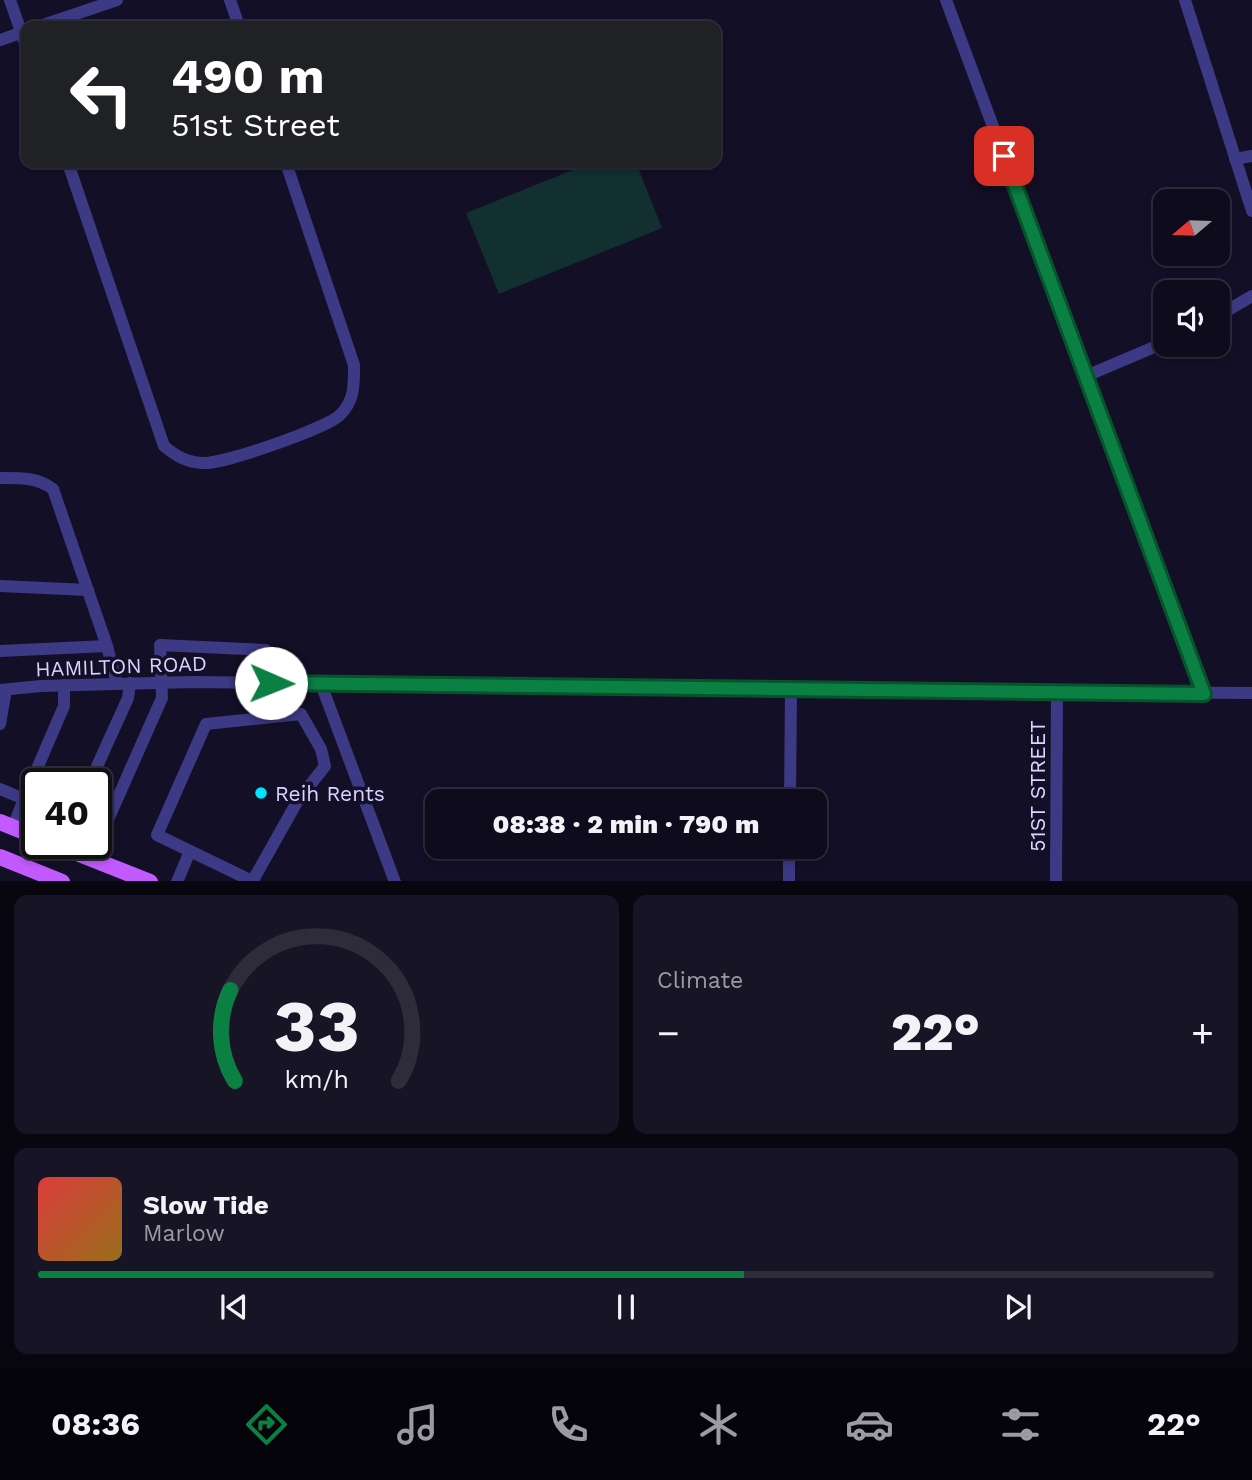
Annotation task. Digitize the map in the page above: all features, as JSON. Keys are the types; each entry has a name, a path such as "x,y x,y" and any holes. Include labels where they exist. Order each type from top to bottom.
{"main road":[{"path":"0,857 40,878 62,881"},
{"path":"94,859 150,881"}],"street":[{"path":"10,0 21,25"},
{"path":"55,21 117,0"},
{"path":"230,0 237,21"},
{"path":"946,0 1204,694"},
{"path":"1185,0 1252,211"},
{"path":"0,40 21,33"},
{"path":"1235,159 1252,156"},
{"path":"70,168 164,446 179,459 203,464 227,461 306,432 339,416 354,394 354,365 288,168"},
{"path":"1230,309 1252,296"},
{"path":"1086,376 1153,348"},
{"path":"0,478 43,482 53,489 107,646 124,684 128,698 96,768"},
{"path":"0,586 88,590"},
{"path":"112,811 162,698 160,645 266,650 271,683"},
{"path":"0,651 107,646"},
{"name":"HAMILTON ROAD","path":"3,690 162,682 1252,693"},
{"path":"321,684 394,881"},
{"path":"38,768 64,706 64,685"},
{"path":"0,724 4,710 3,690"},
{"path":"790,789 791,690"},
{"name":"51ST STREET","path":"1055,881 1057,691"},
{"path":"325,766 321,749 301,714 206,724 156,835 252,881 298,802 325,766 349,759"},
{"path":"0,789 21,798"},
{"path":"6,824 21,803"},
{"path":"177,881 190,850"},
{"path":"789,859 789,881"}],"green space":[{"path":"578,168 638,168 662,228 499,294 466,213"}],"place":[{"name":"Reih Rents","path":"261,793"}],"route":[{"path":"271,683 1204,694 1004,156"}]}
